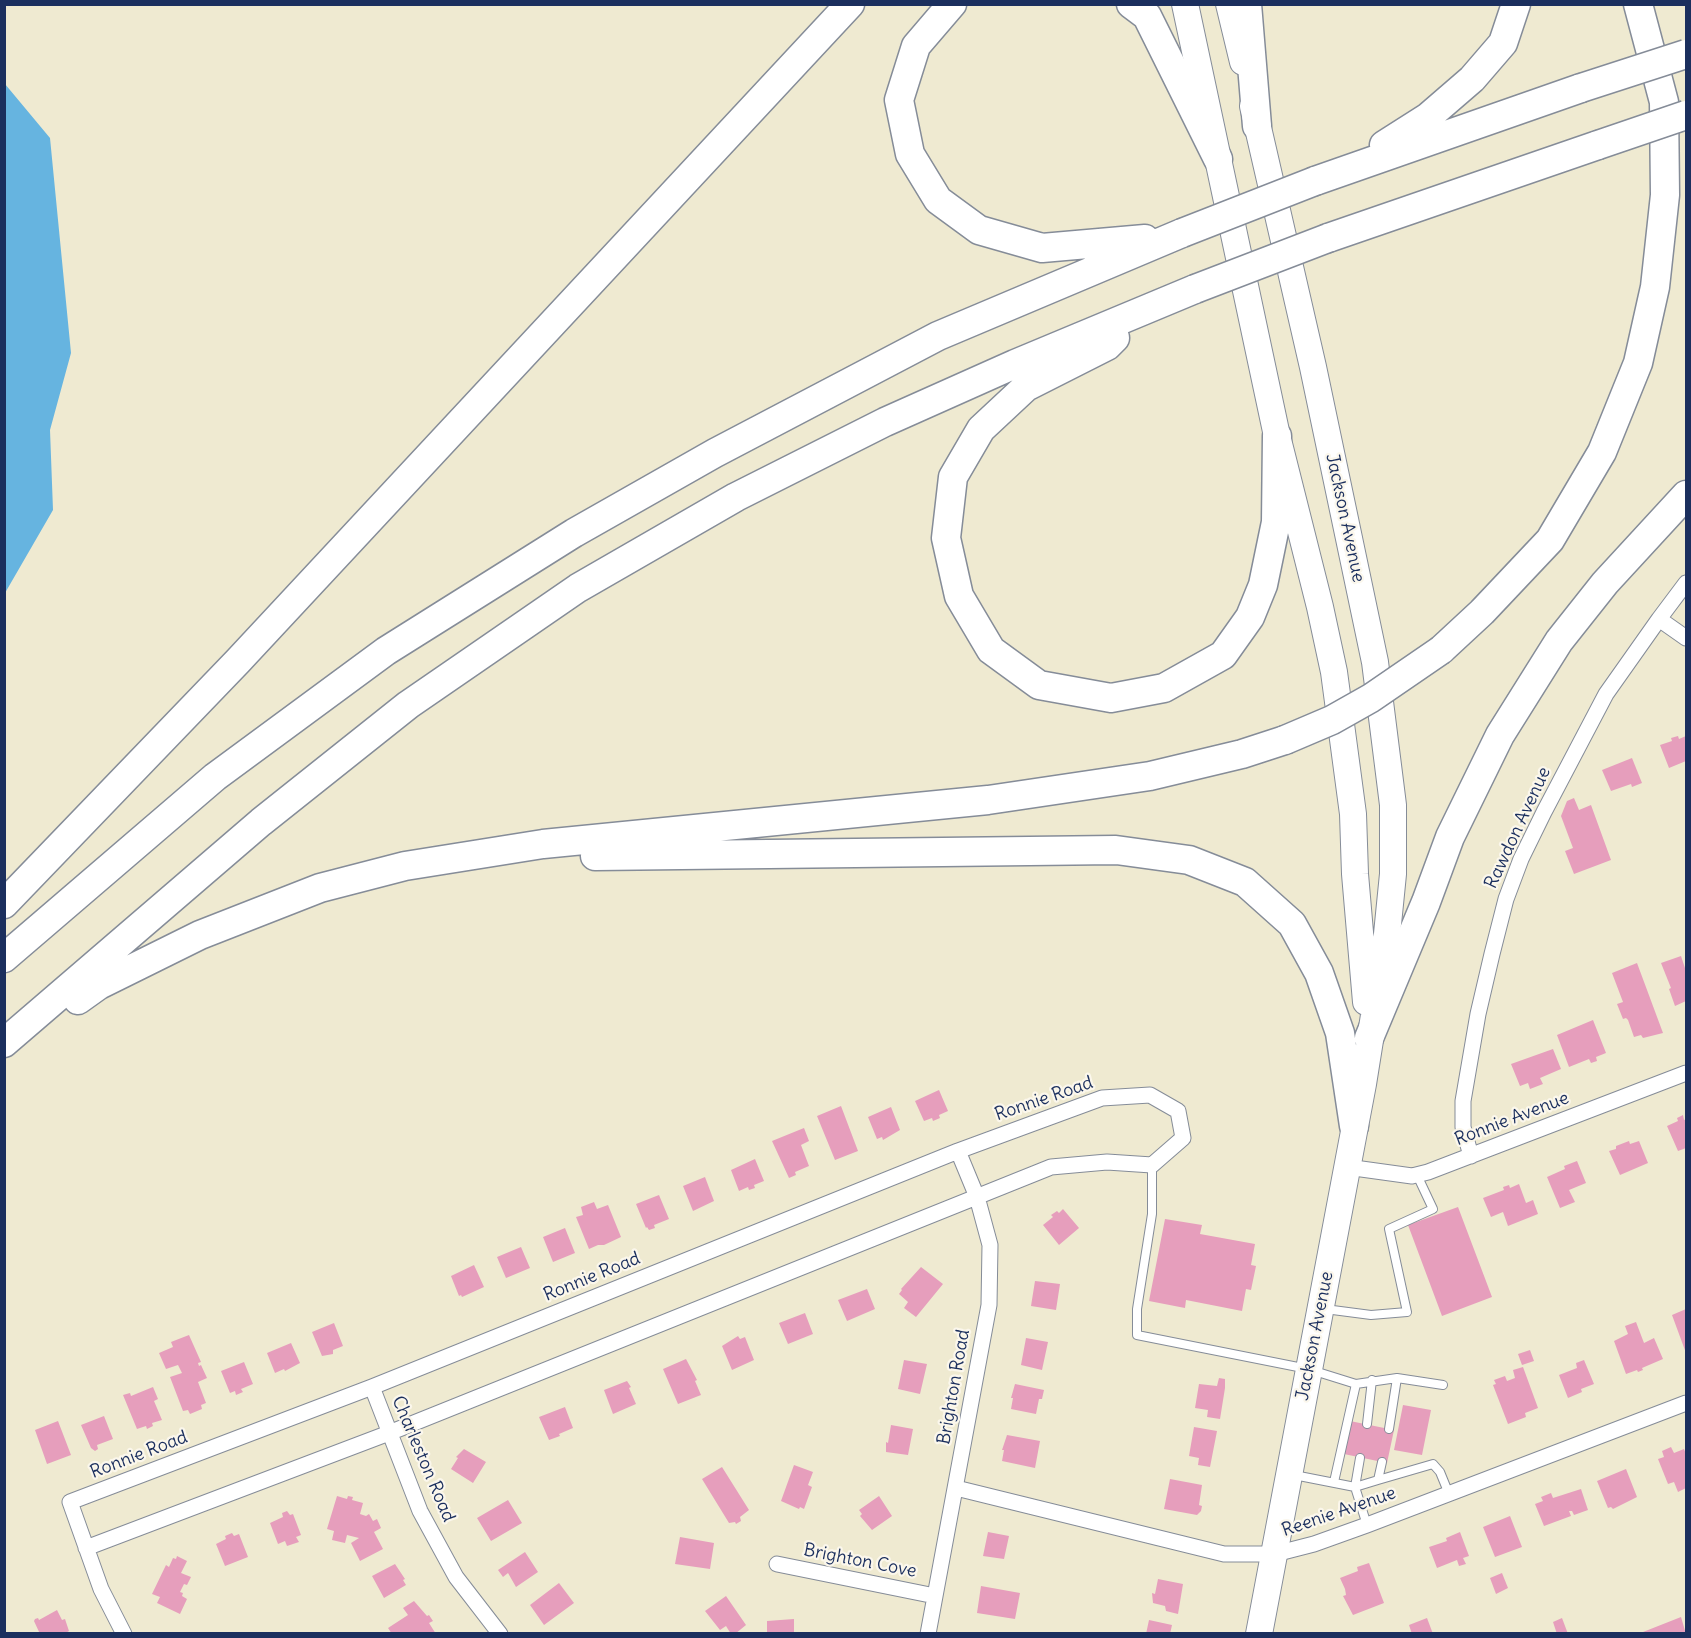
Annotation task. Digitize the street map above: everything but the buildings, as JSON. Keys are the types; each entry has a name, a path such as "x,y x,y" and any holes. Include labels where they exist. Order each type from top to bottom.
{"highway":[{"path":"4,904 238,661 850,4"},
{"path":"952,4 916,46 899,100 910,154 938,200 979,230 1042,248 1175,235"},
{"path":"1131,4 1147,16 1218,159"},
{"path":"1247,4 1257,126"},
{"path":"1326,178 1428,117 1472,79 1503,43 1516,4"},
{"path":"4,1053 99,985 200,935 320,888 405,867 543,844 988,800 1150,776 1242,754 1285,740 1332,720 1371,698 1441,650 1482,612 1550,540 1602,452 1638,363 1655,287 1665,195 1664,102 1638,4"},
{"path":"4,958 215,777 386,651 574,533 715,453 938,336 1175,235 1326,178 1581,88 1686,54"},
{"path":"4,1043 261,822 408,705 578,588 736,497 885,422 1015,364 1195,289 1328,238 1686,115"},
{"path":"1150,309 1107,346 1026,387 981,429 953,477 946,538 959,596 990,650 1039,685 1111,698 1164,688 1223,655 1250,617 1263,585 1276,522 1277,436"},
{"path":"1369,1038 1426,902 1450,837 1500,735 1526,690 1605,583 1686,495"},
{"path":"405,867 548,856 1116,849 1190,860 1245,882 1292,924 1319,973 1340,1033 1354,1126"}],"main road":[{"name":"Jackson Avenue","path":"1185,4 1277,436 1334,672 1353,814 1355,874 1369,1038"},
{"name":"Jackson Avenue","path":"1229,4 1312,367 1375,662 1393,805 1392,886 1387,934 1363,1084 1259,1634"}],"street":[{"name":"Rawdon Avenue","path":"1471,1156 1463,1127 1462,1101 1478,1014 1506,899 1521,859 1606,694 1686,583"},
{"path":"1659,619 1686,638"},
{"name":"Ronnie Avenue","path":"1347,1167 1394,1175 1417,1175 1686,1073"},
{"name":"Ronnie Road","path":"86,1548 70,1502 372,1387 958,1151 1102,1098 1150,1095 1178,1111 1183,1138 1152,1165"},
{"name":"Brighton Road","path":"928,1634 989,1305 990,1245 977,1197 958,1151"},
{"path":"124,1634 101,1589 86,1548 389,1433 1051,1167 1107,1162 1152,1165"},
{"name":"Charleston Road","path":"372,1387 420,1511 456,1576 500,1634"},
{"name":"Reenie Avenue","path":"956,1488 1224,1554 1275,1554 1314,1544 1367,1525 1686,1403"},
{"name":"Brighton Cove","path":"777,1564 935,1596"}],"lane":[{"path":"1152,1165 1152,1214 1137,1309 1137,1335 1308,1370 1356,1384 1397,1378 1443,1385"},
{"path":"1320,1309 1371,1315 1407,1312 1389,1229 1433,1209 1417,1175"},
{"path":"1389,1429 1397,1378"},
{"path":"1366,1424 1372,1380"},
{"path":"1334,1482 1356,1384"},
{"path":"1360,1458 1355,1487 1367,1525"},
{"path":"1378,1480 1382,1462"},
{"path":"1289,1474 1355,1487 1433,1464 1440,1472 1449,1494"}],"water":[{"path":"5,84 50,138 71,353 50,430 53,510 5,593"}]}
